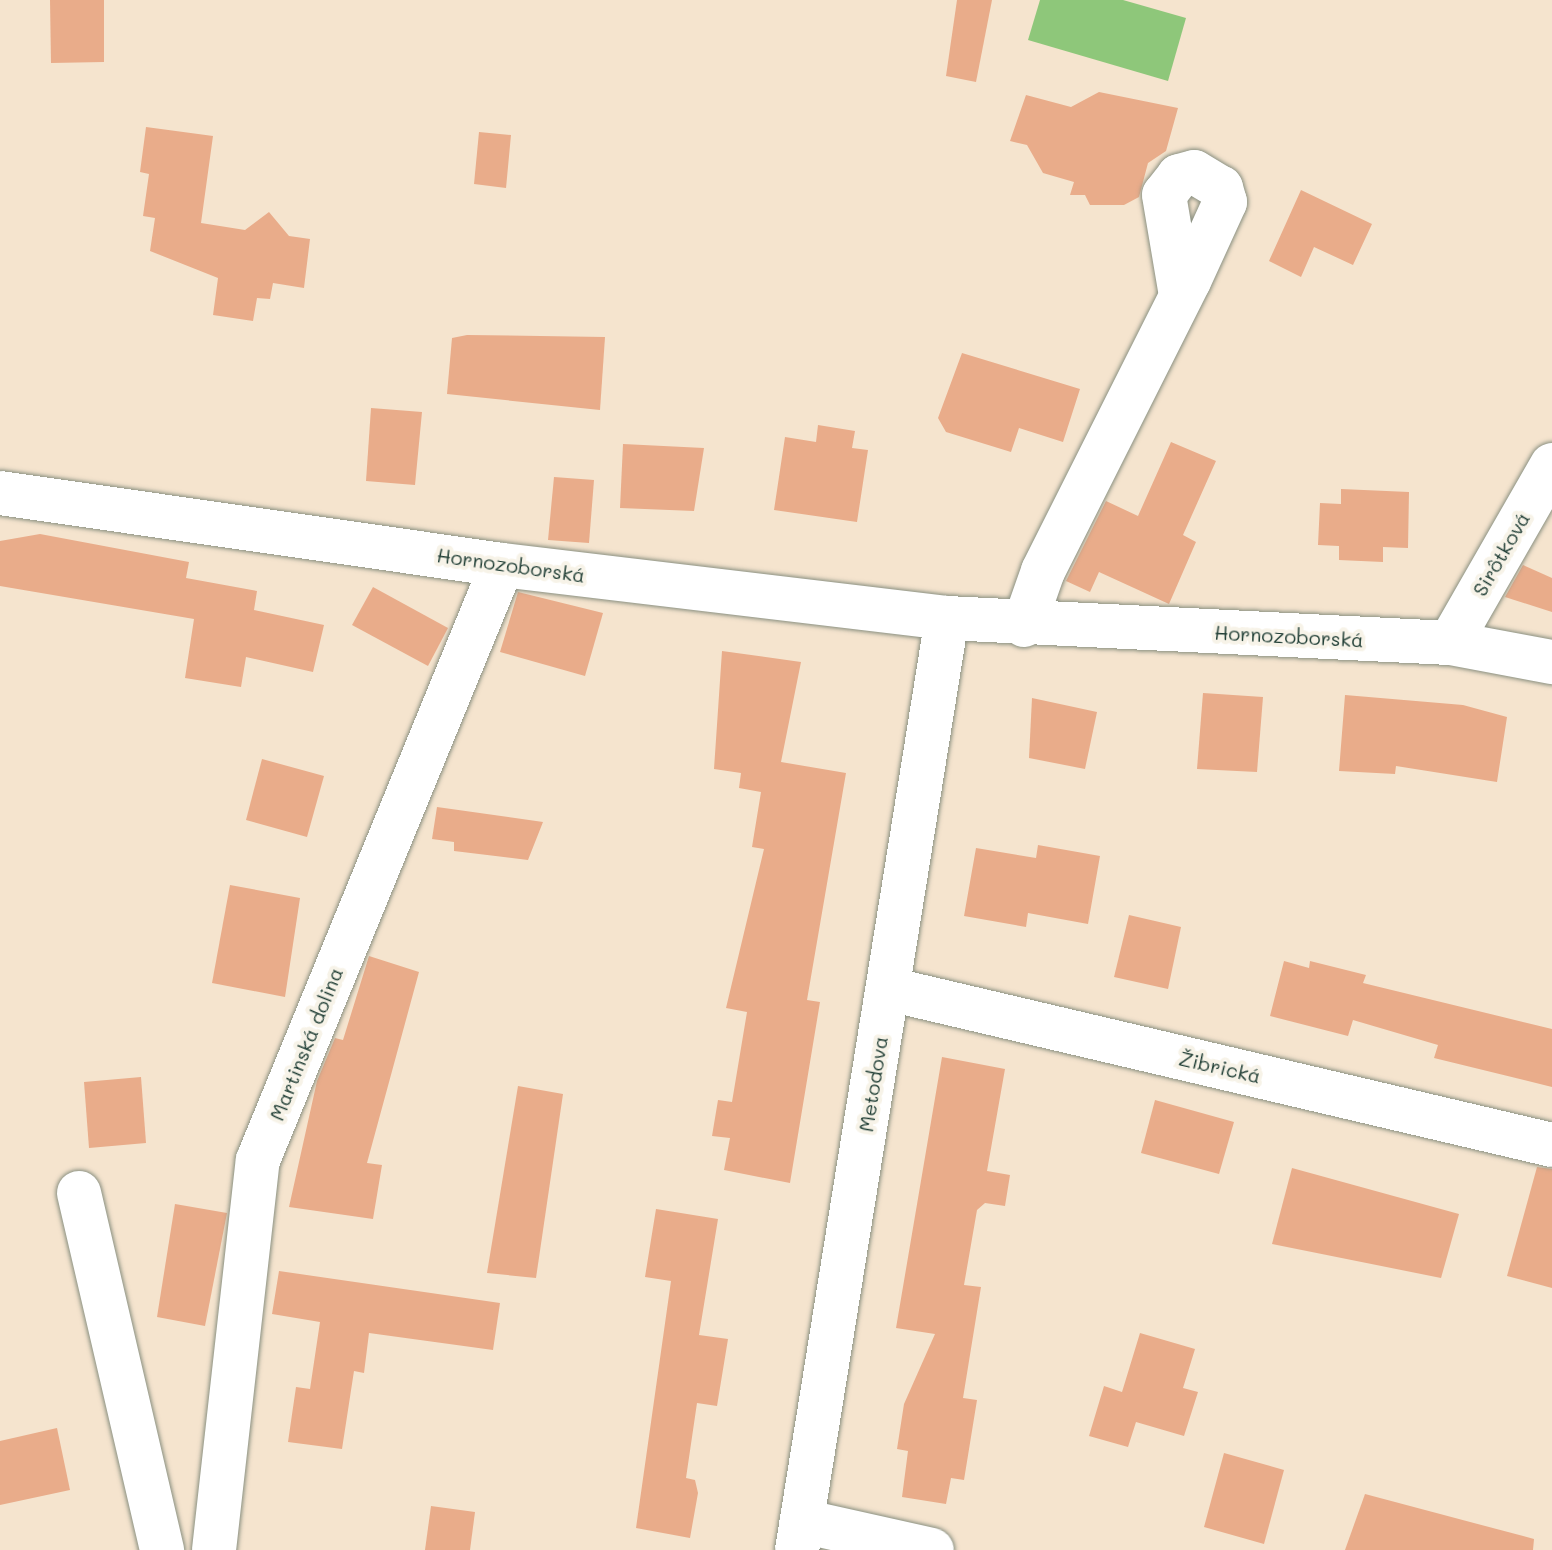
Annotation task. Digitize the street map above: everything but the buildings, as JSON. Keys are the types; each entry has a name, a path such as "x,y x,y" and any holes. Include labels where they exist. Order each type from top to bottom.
{"street":[{"path":"1024,625 1043,571 1181,296"},
{"name":"Sirôtková","path":"1450,643 1552,465"},
{"name":"Hornozoborská","path":"0,493 502,565 947,618 1024,625 1450,643 1552,662"},
{"name":"Martinská dolina","path":"214,1550 258,1160 502,565"},
{"name":"Metodova","path":"800,1535 947,618"},
{"name":"Žibrická","path":"889,989 1552,1145"},
{"path":"79,1193 162,1550"},
{"path":"800,1535 932,1550"}],"green space":[{"path":"1040,0 1123,0 1186,18 1168,81 1028,40"}]}
